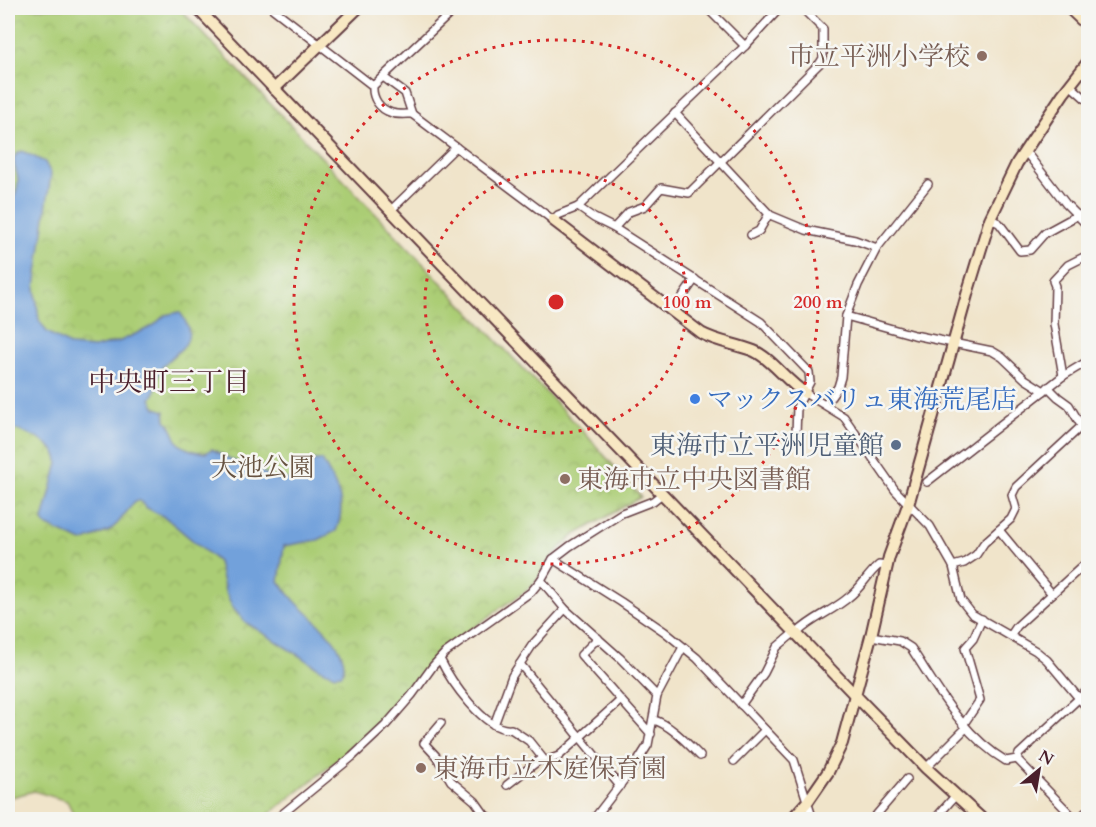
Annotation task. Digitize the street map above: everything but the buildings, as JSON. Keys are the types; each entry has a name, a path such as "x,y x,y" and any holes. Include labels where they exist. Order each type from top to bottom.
{"street":[{"path":"196,8 855,695 926,768 983,819"},
{"path":"272,8 373,86"},
{"path":"274,89 358,8"},
{"path":"456,8 373,86 372,94 375,101 391,113 412,114 709,338 755,351 792,385 838,412 848,421 895,490 930,526 953,566 961,600 972,614 1036,651 1047,660 1089,709"},
{"path":"707,8 745,46"},
{"path":"553,220 558,215 578,207 745,46 780,8"},
{"path":"614,228 629,212 645,206 661,188 689,193 820,63 823,58 823,29 802,8"},
{"path":"1069,8 1089,27"},
{"path":"791,819 808,801 828,772 842,743 887,566 908,505 990,219 1024,152 1070,85 1089,62"},
{"path":"383,77 405,93 412,114"},
{"path":"1070,85 1089,101"},
{"path":"675,113 769,214 806,230 855,240 877,248"},
{"path":"390,211 456,147"},
{"path":"1024,152 1065,204 1089,226"},
{"path":"826,404 841,377 846,316 858,285 877,248 928,184"},
{"path":"578,207 761,322 790,351 809,372 810,382 797,407 796,434"},
{"path":"751,235 759,231 769,214"},
{"path":"990,219 999,223 1020,251 1030,250 1045,233 1078,215"},
{"path":"1063,376 1054,324 1055,286 1053,281 1068,265 1089,255"},
{"path":"672,312 695,279"},
{"path":"846,316 914,335 997,353 1025,379 1046,389 1069,405 1086,424 1016,487 1012,495 1016,509 1011,519 984,543 976,555 964,563 953,566"},
{"path":"927,482 1063,376 1089,361"},
{"path":"275,819 385,726 440,659 466,637 531,592 553,559 622,513 653,501 662,494"},
{"path":"999,530 1052,594"},
{"path":"1011,635 1017,626 1087,562 1089,557"},
{"path":"553,559 621,602 697,658 794,760 813,819"},
{"path":"741,705 764,673 777,647 848,599 879,565 887,566"},
{"path":"541,580 565,609 657,696"},
{"path":"494,725 512,676 533,644 565,609"},
{"path":"926,768 964,726 980,700 965,648 973,639 982,619"},
{"path":"871,636 900,642 911,648 964,726 994,754 1006,761 1017,759"},
{"path":"598,638 581,655 651,734"},
{"path":"593,819 620,786 648,745 657,696 682,647"},
{"path":"440,659 466,701 494,725 503,730 511,729 529,741 545,761 559,756 621,700"},
{"path":"520,664 620,786"},
{"path":"1017,759 1019,754 1089,690"},
{"path":"653,720 659,721 684,740 700,756"},
{"path":"441,723 424,743 436,756 451,781 476,801 485,815 493,819"},
{"path":"734,761 765,730"},
{"path":"507,785 542,758"},
{"path":"1017,759 1077,819 1089,810"},
{"path":"872,819 907,779"},
{"path":"934,819 956,795"}],"green space":[{"name":"大池公園","path":"8,8 179,8 583,431 641,497 573,536 554,554 532,587 440,653 363,740 263,819 76,819 67,801 34,791 8,798"}],"water":[{"path":"22,151 45,162 51,174 35,288 39,320 47,332 71,346 94,348 120,341 153,326 165,315 179,312 184,317 189,335 184,346 161,369 151,399 156,408 165,411 166,420 178,442 184,447 202,453 212,449 234,461 281,480 298,475 314,460 322,460 336,486 341,502 336,531 318,540 284,546 279,581 337,645 344,664 342,674 335,675 322,670 245,622 233,608 225,591 218,562 166,518 145,507 140,501 135,501 109,531 82,542 45,525 43,520 58,463 57,456 39,439 8,427 8,209 18,185 14,160"}],"place":[{"name":"市立平洲小学校","path":"982,56"},
{"name":"マックスバリュ東海荒尾店","path":"695,399"},
{"name":"東海市立平洲児童館","path":"896,445"},
{"name":"東海市立中央図書館","path":"565,479"},
{"name":"東海市立木庭保育園","path":"421,768"}],"district":[{"name":"中央町三丁目","path":"169,382"}]}
